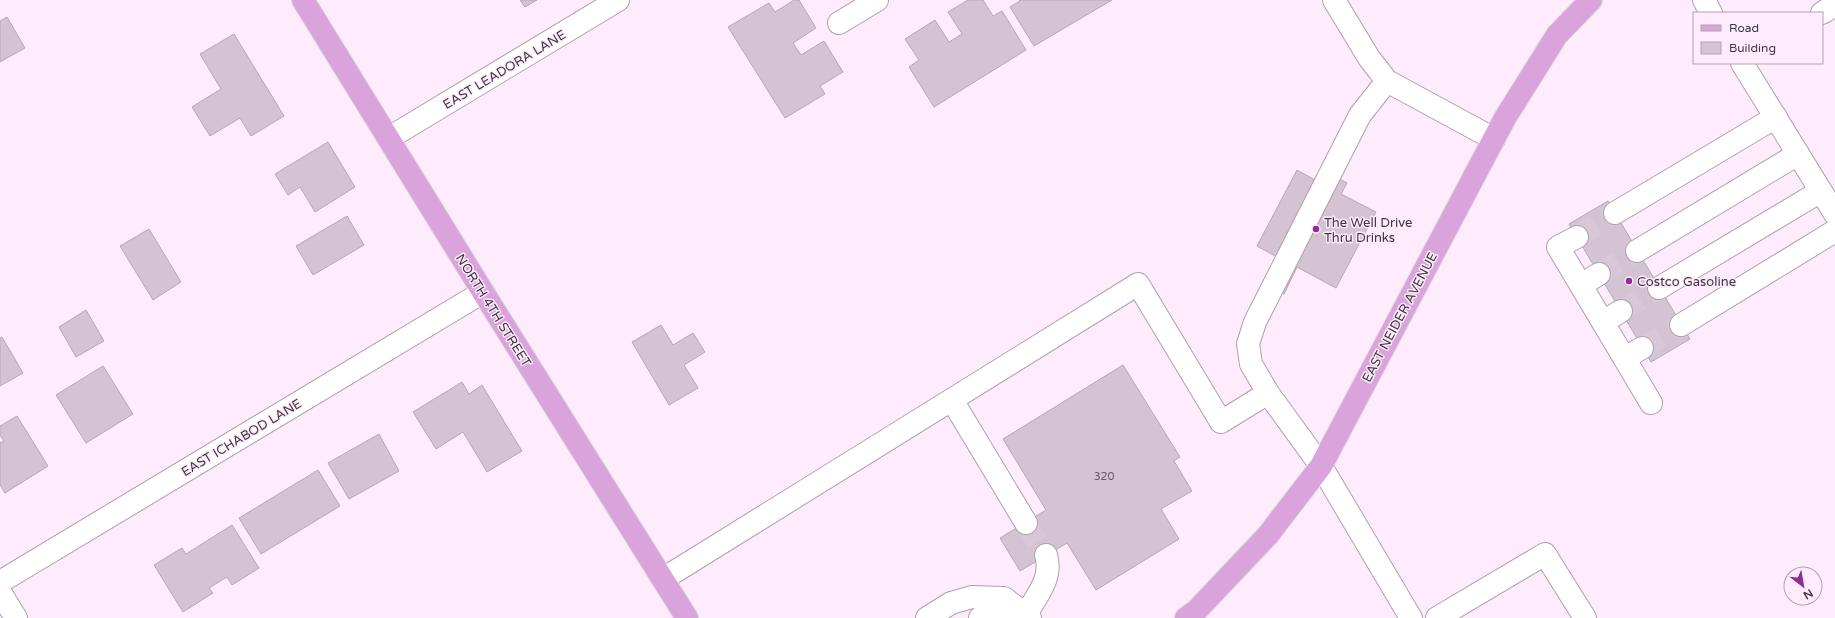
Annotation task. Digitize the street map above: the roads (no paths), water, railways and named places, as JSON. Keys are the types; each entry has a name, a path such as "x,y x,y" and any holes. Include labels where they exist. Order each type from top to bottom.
{"main road":[{"name":"NORTH 4TH STREET","path":"303,0 483,292 687,618"},
{"name":"EAST NEIDER AVENUE","path":"1186,618 1196,611 1268,535 1320,466 1494,139 1557,35 1586,2"}],"street":[{"name":"EAST LEADORA LANE","path":"389,138 618,0"},
{"path":"839,23 877,0"},
{"path":"1334,0 1369,58 1387,81 1494,139"},
{"path":"1704,0 1711,12"},
{"path":"1743,64 1835,214"},
{"path":"1387,81 1360,115 1254,322 1248,344 1251,364 1268,393 1320,466 1411,618"},
{"path":"1615,213 1776,117"},
{"path":"1638,251 1798,154"},
{"path":"1659,288 1821,191"},
{"path":"1681,325 1835,231"},
{"path":"1576,236 1558,248 1590,280 1612,316 1634,353 1651,403"},
{"path":"663,579 1138,284 1221,422 1268,393"},
{"name":"EAST ICHABOD LANE","path":"0,582 483,292"},
{"path":"952,400 1026,523"},
{"path":"1437,618 1545,554 1585,618"},
{"path":"1028,616 1047,578 1049,564 1046,555"},
{"path":"0,592 16,618"},
{"path":"927,618 951,603 972,597 1004,598 1028,616"},
{"path":"980,618 987,613 1028,616"}],"tunnel":[{"path":"1577,237 1615,213"},
{"path":"1599,274 1637,251"},
{"path":"1621,311 1659,288"},
{"path":"1642,348 1681,325"},
{"path":"1026,523 1046,555"}],"place":[{"name":"The Well Drive Thru Drinks","path":"1316,229"},
{"name":"Costco Gasoline","path":"1629,281"}]}
